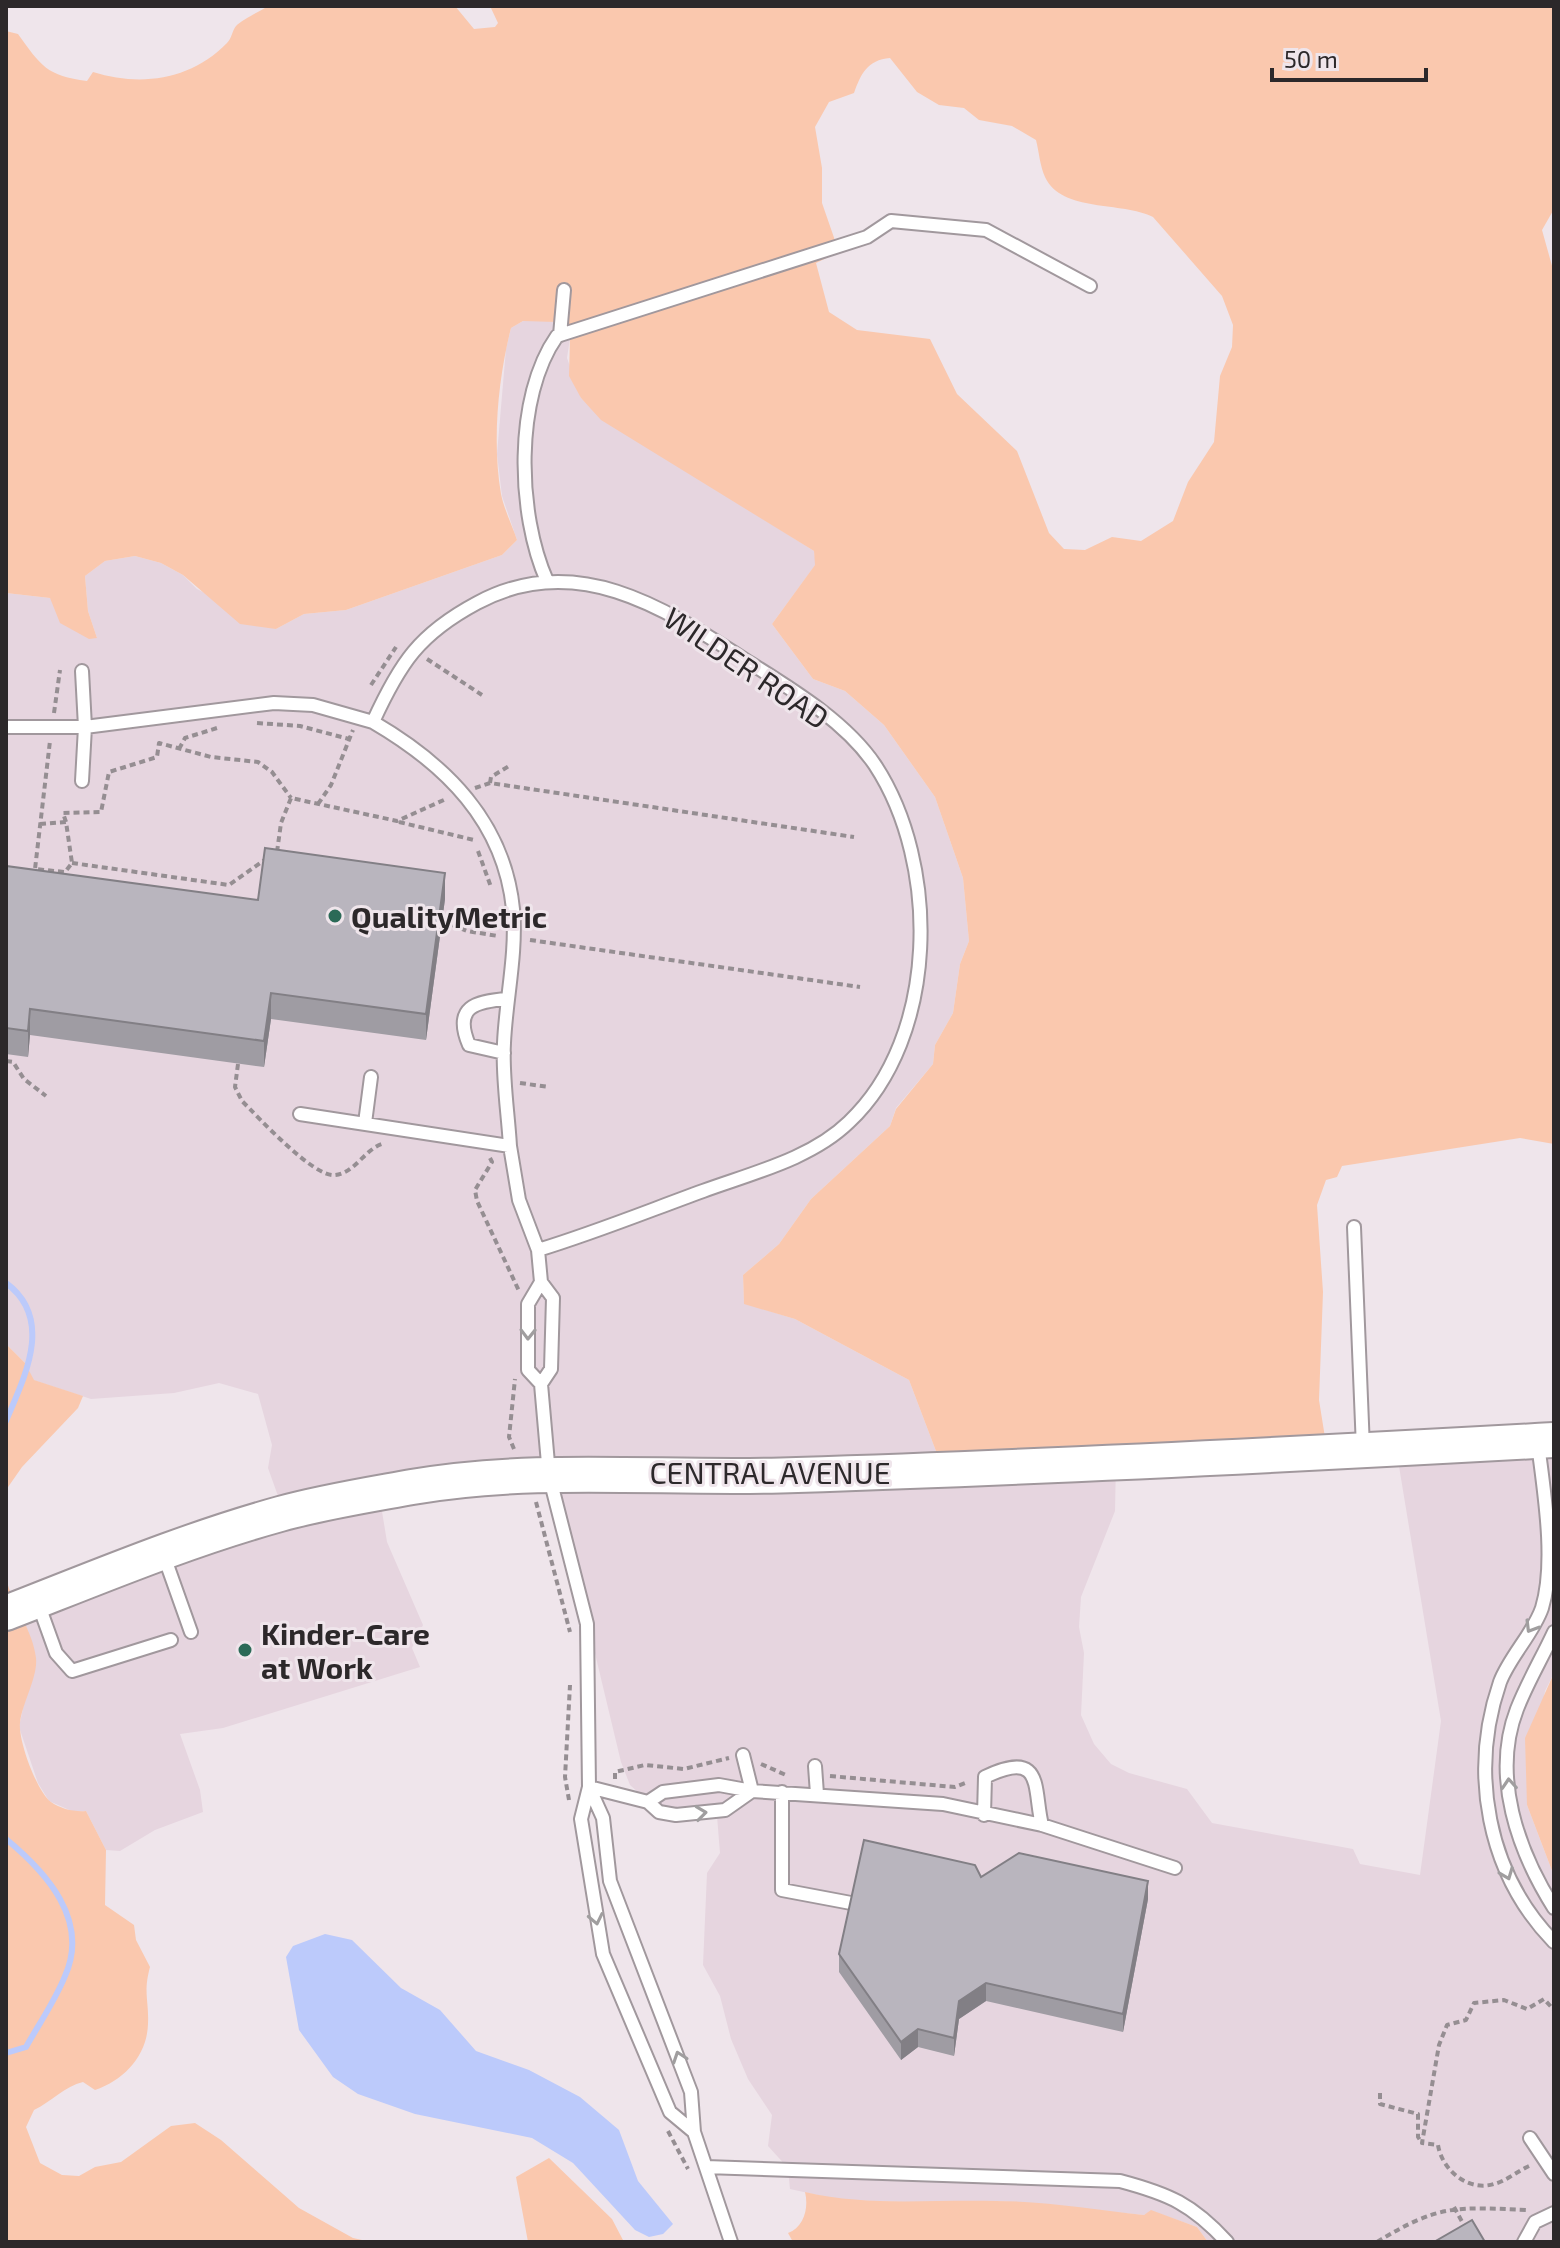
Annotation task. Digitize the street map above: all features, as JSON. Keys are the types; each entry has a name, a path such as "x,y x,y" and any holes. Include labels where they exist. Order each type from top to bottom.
{"main road":[{"name":"CENTRAL AVENUE","path":"22,1607 162,1552 313,1506 416,1486 543,1489 626,1472 751,1477 1546,1440"}],"lane":[{"path":"547,581 528,521 526,433 543,356 560,335 867,237 891,221 986,230 1090,286"},
{"path":"560,335 564,290"},
{"name":"WILDER ROAD","path":"373,722 389,688 436,626 483,600 527,583 547,581 593,585 623,593 687,622 801,696 855,742 873,762 894,798 911,842 919,881 921,932 911,1002 900,1047 869,1102 846,1126 802,1154 538,1250"},
{"path":"82,671 85,727 82,781"},
{"path":"6,727 85,727 274,703 313,705 373,722 420,749 462,792 495,846 513,910 504,1053 510,1146 519,1200 538,1250 541,1282 553,1298 551,1369 541,1384 543,1489 587,1624 589,1787 581,1819 589,1883 603,1954 670,2112 694,2132"},
{"path":"504,1053 469,1045 462,1028 466,1011 482,1000 508,999"},
{"path":"365,1123 371,1077"},
{"path":"300,1114 510,1146"},
{"path":"1354,1227 1363,1450"},
{"path":"541,1282 528,1304 528,1370 541,1384"},
{"path":"1546,1440 1548,1580 1541,1610 1501,1680 1484,1758 1486,1800 1498,1850 1514,1891 1554,1942"},
{"path":"162,1552 191,1632"},
{"path":"22,1607 72,1671 171,1640"},
{"path":"1554,1632 1517,1709 1510,1734 1508,1782 1516,1832 1536,1879 1554,1908"},
{"path":"743,1757 752,1791"},
{"path":"984,1815 985,1777 1018,1769 1031,1772 1036,1779 1042,1825"},
{"path":"816,1771 817,1794"},
{"path":"648,1802 663,1792 719,1785 752,1791 943,1804 1042,1825 1175,1868"},
{"path":"589,1787 648,1802 659,1812 693,1814 725,1810 752,1791"},
{"path":"589,1787 603,1818 610,1881 691,2092 694,2132 731,2242"},
{"path":"782,1792 782,1890 851,1903"},
{"path":"589,1883 610,1881"},
{"path":"1530,2138 1554,2174"},
{"path":"706,2167 1120,2181 1164,2193 1189,2204 1227,2242"},
{"path":"1524,2242 1535,2222 1554,2213"}],"path":[{"path":"253,723 300,726 349,739"},
{"path":"179,749 185,738 228,726"},
{"path":"49,751 35,869 65,872 72,863 63,813 101,812 109,772 157,757 159,743 211,757 258,762 272,772 291,798 474,840"},
{"path":"490,783 491,777 509,766"},
{"path":"397,821 490,783 854,837"},
{"path":"72,863 229,885 263,859 277,860 281,823 291,798"},
{"path":"40,824 66,822"},
{"path":"465,825 492,888"},
{"path":"442,921 467,931 497,936 860,987"},
{"path":"497,926 497,946"},
{"path":"6,1061 13,1062 24,1079 46,1096"},
{"path":"238,1064 235,1087 242,1101 316,1170 333,1176 349,1170 375,1146 392,1145"},
{"path":"475,1156 489,1158 492,1162 475,1190 477,1201 520,1294"},
{"path":"509,1437 515,1375"},
{"path":"543,1489 572,1641"},
{"path":"570,1671 565,1777 571,1814"},
{"path":"615,1796 615,1772 645,1765 684,1769 743,1757 783,1774 816,1771 955,1787 977,1779"},
{"path":"1422,2143 1439,2045 1447,2025 1466,2020 1474,2003 1504,2000 1527,2009 1544,1999 1554,2010"},
{"path":"1380,2093 1380,2104 1418,2114 1418,2137 1422,2143 1438,2145 1440,2161 1453,2173 1473,2184 1494,2185 1529,2166 1537,2177"},
{"path":"1377,2242 1436,2211 1454,2207 1527,2210 1539,2204"},
{"path":"1454,2207 1472,2238"}],"shaded area":[{"path":"268,6 455,6 474,29 495,27 498,23 490,6 1554,6 1554,209 1542,230 1554,273 1554,1144 1520,1138 1342,1166 1337,1177 1326,1180 1317,1205 1323,1292 1319,1400 1327,1450 942,1467 909,1380 795,1319 744,1304 743,1275 779,1244 811,1199 890,1126 896,1109 933,1064 935,1045 953,1013 960,964 969,941 963,878 935,797 884,725 845,691 813,679 772,624 815,565 814,551 601,420 581,398 569,376 570,338 556,322 523,321 511,328 500,389 497,453 501,494 517,540 502,555 346,610 304,614 276,629 240,624 183,575 161,563 135,556 105,561 85,576 88,611 97,638 89,639 60,623 50,598 6,593 6,31 18,34 39,62 63,76 87,81 93,72 111,77 147,79 164,77 198,65 227,43 239,23","holes":["890,58 917,92 939,105 964,108 979,120 1012,126 1036,140 1045,177 1053,188 1065,196 1153,217 1222,296 1233,325 1232,347 1220,376 1214,442 1188,482 1173,521 1141,541 1112,537 1085,550 1064,549 1049,533 1017,451 957,394 930,339 857,330 829,312 816,263 839,252 822,203 822,168 815,127 829,102 854,93 866,69 882,59"]},
{"path":"523,321 556,322 570,338 567,358 581,398 600,416 814,551 816,564 772,624 813,679 845,691 884,725 935,797 963,878 969,941 960,964 953,1013 935,1045 933,1064 896,1108 890,1126 811,1199 779,1244 743,1275 744,1303 795,1319 909,1380 942,1467 1116,1462 1115,1511 1081,1597 1079,1627 1084,1653 1081,1715 1094,1744 1111,1764 1129,1773 1187,1789 1212,1823 1353,1849 1360,1864 1420,1875 1441,1721 1396,1448 1554,1439 1554,1673 1545,1691 1527,1805 1554,1876 1554,2242 1208,2242 1197,2227 1152,2211 1144,2215 1000,2201 840,2200 790,2189 788,2168 768,2146 772,2115 748,2079 731,2039 720,1996 703,1965 707,1873 720,1853 717,1816 678,1814 648,1801 630,1785 621,1762 553,1478 379,1493 387,1542 423,1625 412,1648 420,1667 223,1728 180,1734 200,1790 203,1812 155,1830 120,1851 106,1850 86,1811 74,1812 49,1801 38,1783 19,1727 25,1699 21,1615 283,1510 268,1468 272,1445 258,1394 219,1383 174,1393 91,1399 33,1380 25,1363 6,1344 6,593 50,598 97,638 88,611 85,576 105,561 135,556 161,563 183,575 197,589 276,629 304,614 346,610 502,555 517,540 502,496 497,454 506,349 511,328"},
{"path":"6,1344 25,1363 34,1380 83,1396 78,1408 22,1467 6,1490"},
{"path":"6,1578 31,1637 36,1658 35,1673 20,1723 30,1765 40,1788 51,1802 68,1810 86,1811 106,1850 105,1905 134,1925 136,1940 150,1967 147,2036 138,2056 124,2073 106,2086 95,2090 83,2082 76,2084 34,2110 26,2127 40,2163 62,2175 79,2176 95,2167 121,2162 171,2126 195,2123 221,2140 299,2208 353,2238 371,2242 6,2242"},
{"path":"1554,1673 1554,1876 1527,1805 1525,1738"},
{"path":"549,2158 612,2219 624,2242 528,2242 516,2177"},
{"path":"805,2192 877,2201 1033,2202 1144,2215 1151,2210 1197,2227 1208,2242 793,2242 788,2233 798,2226 804,2216"}],"water":[{"path":"325,1934 352,1940 401,1988 440,2010 476,2051 529,2070 580,2097 619,2130 638,2181 673,2224 663,2234 649,2237 635,2230 573,2163 532,2138 415,2114 358,2094 333,2077 299,2030 286,1957 293,1946"}],"building":[{"path":"265,848 445,873 426,1014 271,993 264,1041 30,1009 28,1031 6,1028 6,866 258,900"},
{"path":"864,1840 975,1865 981,1877 1019,1853 1148,1881 1123,2014 986,1983 959,2001 954,2038 918,2029 901,2042 839,1954"},
{"path":"1472,2220 1485,2242 1434,2242"}],"waterway":[{"path":"6,1283 21,1298 29,1314 32,1331 27,1368 6,1421"},
{"path":"6,1839 49,1882 68,1917 72,1936 65,1976 52,2003 26,2047 6,2053"}],"place":[{"name":"QualityMetric","path":"335,916"},
{"name":"Kinder-Care at Work","path":"245,1650"}]}
